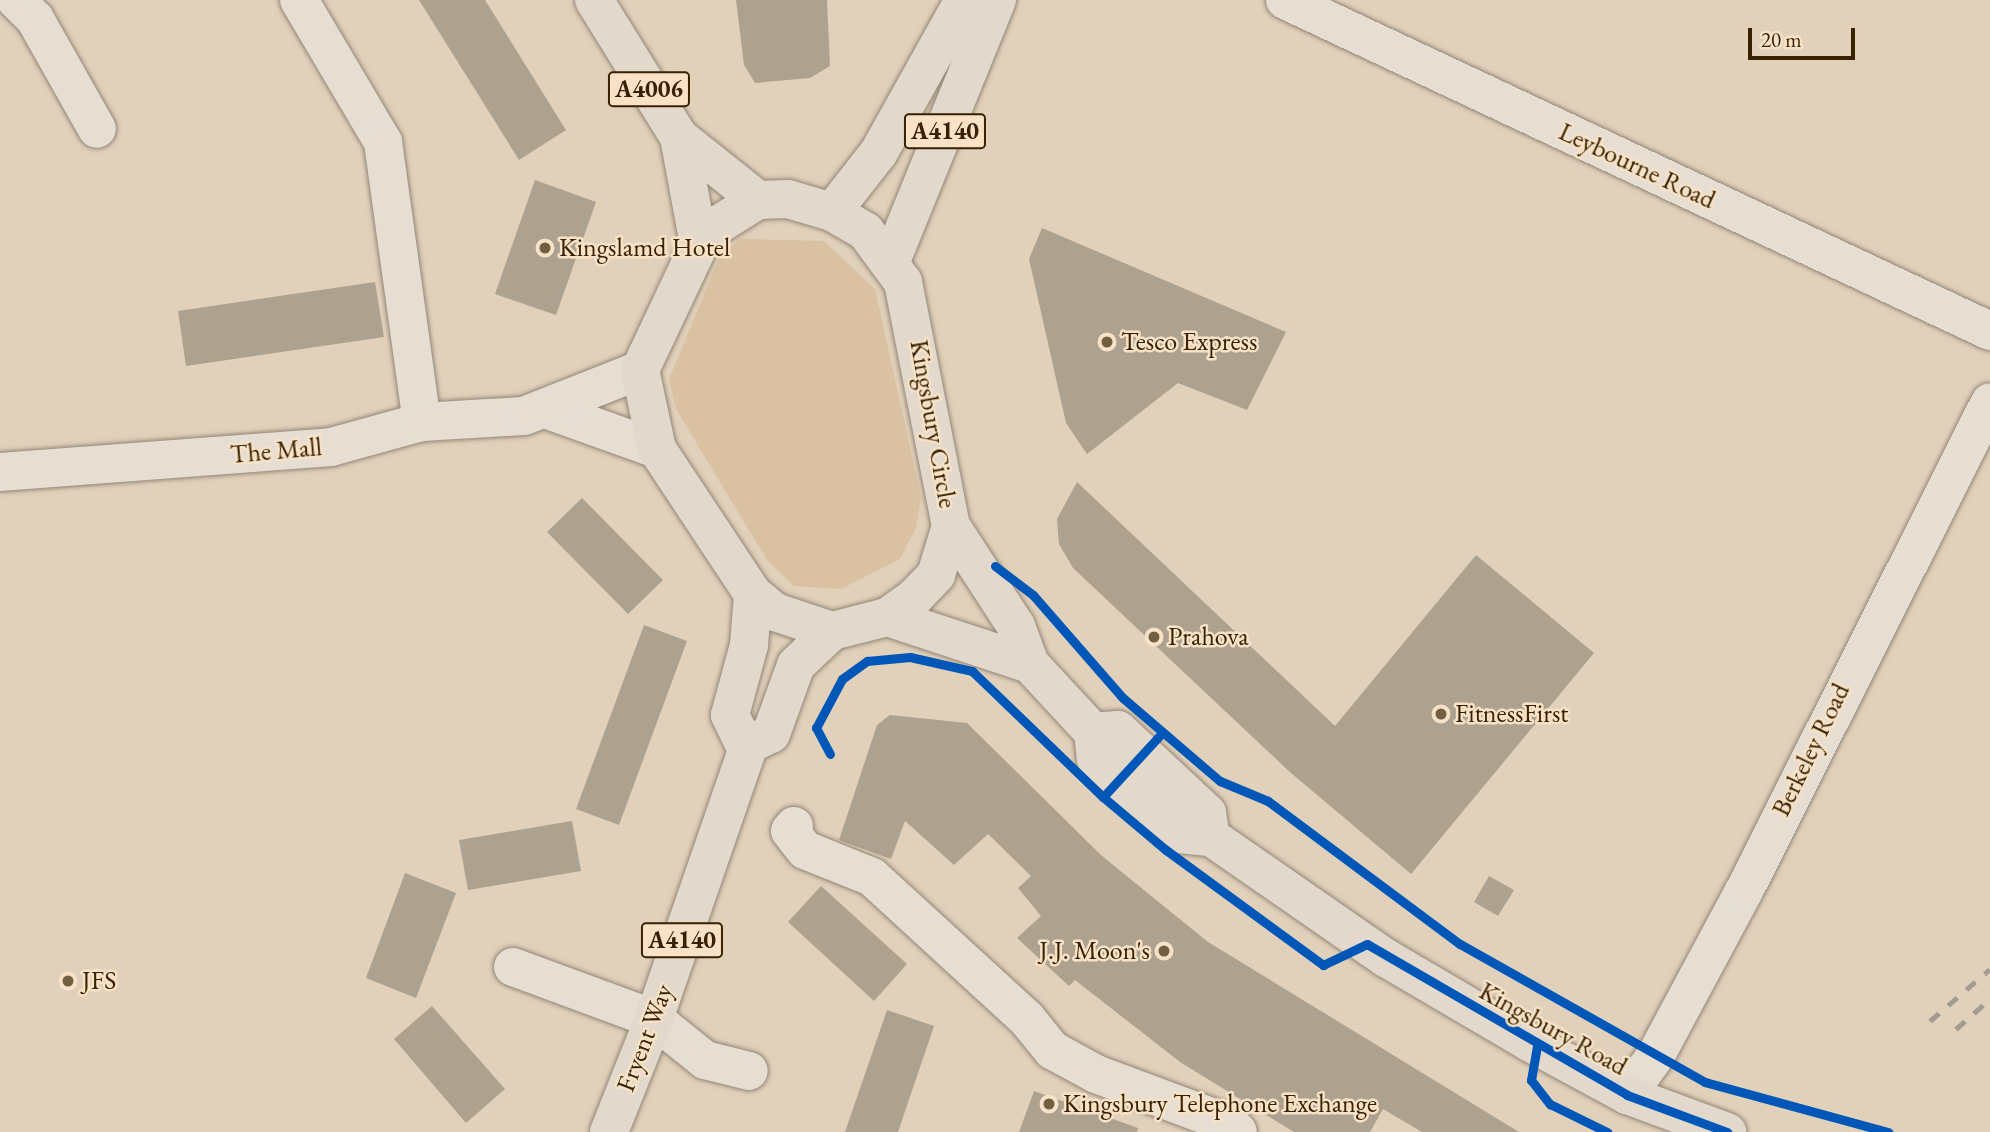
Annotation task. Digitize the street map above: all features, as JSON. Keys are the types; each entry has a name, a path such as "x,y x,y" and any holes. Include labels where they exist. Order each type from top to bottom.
{"main road":[{"name":"A4006","path":"594,0 679,137 758,200"},
{"name":"A4140","path":"832,212 879,152 964,0"},
{"name":"A4140","path":"891,261 997,0"},
{"name":"A4006","path":"679,137 699,246"},
{"name":"Kingsbury Circle","path":"758,200 788,199 832,212 866,232 891,261 914,319 951,526 936,575 887,617 832,631"},
{"path":"752,594 749,645 730,715 748,744 772,734 796,665 832,631 775,612 752,594 657,449 640,370 699,246 716,226 758,200"},
{"name":"Kingsbury Road","path":"951,526 1016,626 1030,664 1093,732 1093,753 1111,773 1181,834 1211,838 1385,958 1627,1095 1727,1132"},
{"name":"Kingsbury Road","path":"887,617 1030,664"},
{"name":"Fryent Way","path":"609,1132 654,1019 748,744"}],"street":[{"path":"16,0 35,19 97,129"},
{"path":"299,0 383,142 422,422"},
{"name":"Leybourne Road","path":"1284,0 1990,331"},
{"name":"The Mall","path":"548,410 578,390 640,370"},
{"name":"Berkeley Road","path":"1627,1095 1656,1055 1737,902 1813,743 1990,402"},
{"name":"The Mall","path":"0,472 331,447 422,422 548,410 657,449"},
{"path":"794,826 790,831 805,850 872,877 1027,1019 1052,1050 1096,1074 1230,1124 1238,1132"},
{"path":"513,967 654,1019 705,1060 749,1071"}],"shaded area":[{"path":"740,239 824,241 875,289 921,497 916,528 900,559 841,589 794,586 767,560 676,409 669,379 720,256"}],"building":[{"path":"419,0 485,0 566,130 519,160"},
{"path":"736,0 827,0 830,66 810,78 755,83 744,65"},
{"name":"Kingslamd Hotel","path":"535,180 596,202 556,315 495,294"},
{"path":"1042,228 1286,332 1247,410 1178,383 1087,454 1066,423 1029,259"},
{"path":"375,282 384,337 186,366 178,311"},
{"path":"1077,482 1335,726 1476,555 1594,653 1411,874 1291,773 1073,568 1059,544 1057,519"},
{"path":"582,498 663,580 628,614 547,532"},
{"path":"644,625 687,641 619,825 576,809"},
{"path":"890,715 967,723 1102,856 1208,942 1519,1132 1422,1132 1383,1109 1370,1132 1294,1132 1180,1062 1075,980 1069,986 1017,938 1041,916 1018,888 1031,876 988,834 954,865 905,821 891,859 839,840 877,725"},
{"path":"572,821 581,871 468,890 459,840"},
{"path":"405,873 456,893 416,998 366,978"},
{"path":"1489,876 1514,890 1498,916 1474,902"},
{"path":"821,886 907,964 874,1001 788,922"},
{"path":"432,1006 505,1089 466,1123 394,1039"},
{"path":"887,1010 934,1026 898,1132 845,1132"},
{"name":"Kingsbury Telephone Exchange","path":"1034,1091 1138,1128 1137,1132 1019,1132"}],"railway":[{"path":"1930,1021 1990,969"},
{"path":"1956,1029 1990,999"}],"cycle path":[{"path":"995,566 1033,595 1123,698 1220,781 1268,801 1460,944 1705,1082 1888,1132"},
{"path":"830,754 816,728 842,679 867,661 910,657 972,671 1103,797 1162,733"},
{"path":"1103,797 1166,850 1323,965 1367,944 1627,1095 1727,1132"},
{"path":"1537,1046 1531,1080 1550,1104 1607,1132"}],"place":[{"name":"Kingslamd Hotel","path":"545,248"},
{"name":"Tesco Express","path":"1107,342"},
{"name":"Prahova","path":"1154,637"},
{"name":"FitnessFirst","path":"1441,714"},
{"name":"J.J. Moon's","path":"1164,951"},
{"name":"JFS","path":"68,981"},
{"name":"Kingsbury Telephone Exchange","path":"1049,1104"}]}
